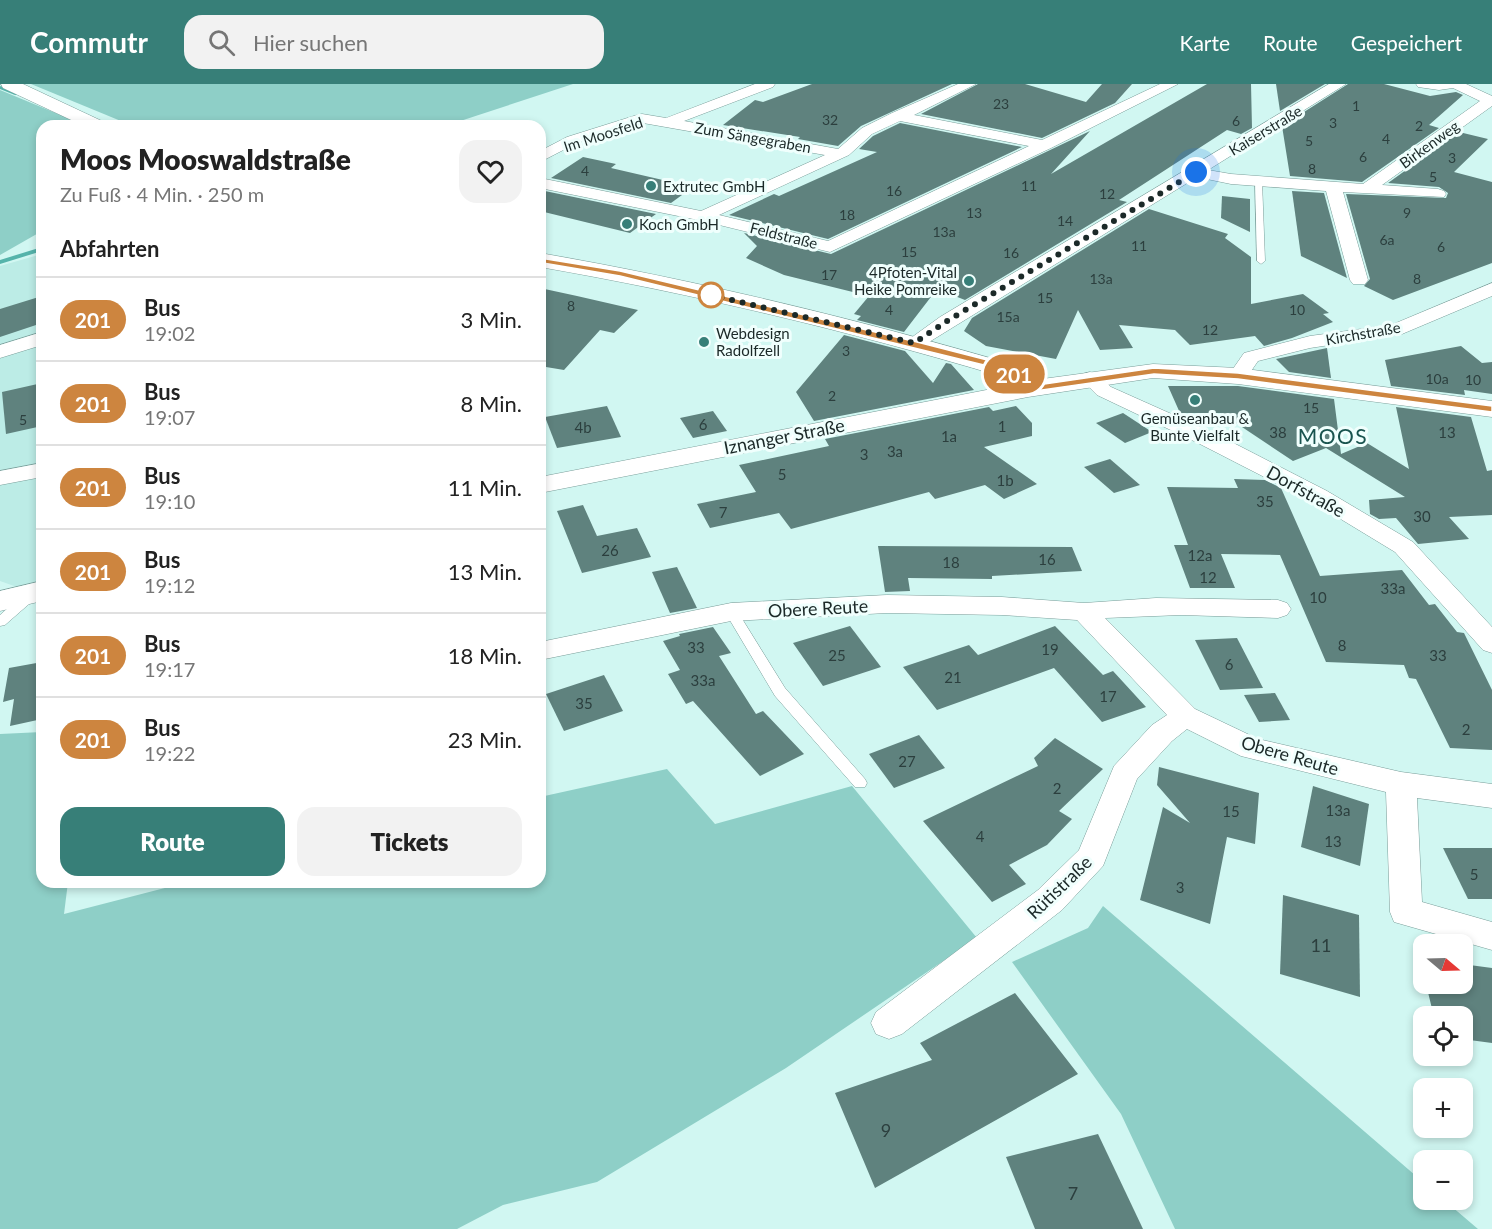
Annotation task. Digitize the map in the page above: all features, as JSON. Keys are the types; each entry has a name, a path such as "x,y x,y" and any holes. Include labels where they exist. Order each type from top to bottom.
{"main road":[{"path":"9,84 85,120"},
{"path":"546,248 620,274"},
{"path":"546,261 620,274 914,343 1002,368 1018,376 1028,389"},
{"name":"Iznanger Straße","path":"546,483 1028,389 1090,378 1154,371 1238,376 1492,410"},
{"path":"0,601 36,592"}],"street":[{"name":"Im Moosfeld","path":"546,154 572,140 642,118 667,123 768,84"},
{"path":"703,216 838,154 867,131 969,84"},
{"name":"Feldstraße","path":"546,184 703,216 830,247 1171,84"},
{"name":"Kaiserstraße","path":"914,343 1339,84"},
{"path":"1424,84 1439,86 1455,84 1491,100"},
{"name":"Birkenweg","path":"1367,188 1491,100"},
{"path":"897,116 1046,145"},
{"name":"Zum Sängegraben","path":"667,123 838,154"},
{"name":"Birkenweg","path":"1196,172 1258,181 1438,194"},
{"path":"1333,186 1359,280"},
{"name":"Kirchstraße","path":"1238,376 1251,357 1310,342 1395,330 1492,289"},
{"path":"0,352 36,340"},
{"name":"Dorfstraße","path":"1090,378 1104,391 1206,438 1319,496 1404,547 1492,644"},
{"path":"0,478 36,471"},
{"name":"Obere Reute","path":"546,650 731,612 887,604 1002,606 1084,612 1122,606 1165,605 1278,609"},
{"name":"Obere Reute","path":"1084,612 1185,716 1251,748 1401,784 1492,796"},
{"name":"Rütistraße","path":"889,1023 1050,900 1092,857 1124,774 1162,733 1185,716"},
{"path":"1401,784 1406,912 1492,936"}],"lane":[{"path":"1258,181 1261,261"},
{"path":"0,622 36,594"},
{"name":"Obere Reute","path":"731,612 780,692 860,783"}],"shaded area":[{"path":"31,84 573,84 463,120 118,120"},
{"path":"0,90 72,120 36,120 36,234 0,255"},
{"path":"36,256 36,592 34,593 0,581 0,266"},
{"path":"36,732 36,888 67,888 64,914 165,888 546,888 546,796 667,769 715,824 852,786 977,938 786,1068 597,1182 503,1205 457,1229 0,1229 0,734"},
{"path":"1103,906 1413,1173 1413,1210 1456,1210 1478,1229 1175,1229 1121,1114 1012,962 1088,928"}],"building":[{"path":"812,84 952,84 861,126 838,146 798,139 800,137 723,125 755,100 763,102"},
{"path":"978,84 1025,84 1086,102 1102,84 1132,84 1115,103 1042,138 921,114"},
{"path":"1207,84 1251,84 1252,128 1241,134 1227,130 1119,200 1127,202 965,300 937,289 904,332 857,320 861,316 854,314 869,296 784,275 746,258 757,246 744,233 831,254 1090,131 1051,174"},
{"path":"1276,84 1325,84 1280,111"},
{"path":"1348,84 1384,84 1430,96 1456,92 1463,95 1429,125 1439,128 1362,182 1290,176 1282,126"},
{"path":"900,123 1022,147 828,239 729,215 774,194 779,196 877,152 859,149 873,136"},
{"path":"1459,132 1488,139 1454,172 1492,182 1492,263 1393,300 1364,286 1370,279 1346,194 1446,198 1448,193 1439,187 1388,183"},
{"path":"583,157 616,164 611,168 693,187 671,203 551,178"},
{"path":"546,191 656,214 630,233 546,212"},
{"path":"1292,191 1324,193 1347,278 1301,256"},
{"path":"1222,196 1250,199 1250,232 1221,218"},
{"path":"1149,209 1228,234 1225,238 1251,257 1251,304 1303,294 1329,313 1323,314 1333,322 1264,346 1255,336 1190,345 1175,330 1119,325 1133,348 1100,350 1078,310 1056,359 986,346 964,331 972,318"},
{"path":"546,289 638,310 614,333 600,330 564,370 546,367"},
{"path":"36,298 36,325 0,337 0,309"},
{"path":"844,335 905,351 933,383 946,363 951,364 974,390 814,421 796,392"},
{"path":"1461,346 1482,363 1492,362 1492,394 1464,390 1465,395 1391,386 1385,360"},
{"path":"1327,348 1331,378 1289,372 1276,359"},
{"path":"36,384 36,427 6,434 2,392"},
{"path":"1168,386 1238,386 1334,399 1341,454 1367,443 1409,469 1396,407 1471,417 1487,471 1492,470 1492,515 1449,517 1469,539 1418,544 1396,518 1379,519 1370,514 1369,500 1405,497 1326,448 1293,461 1221,413 1180,413"},
{"path":"607,406 621,437 557,448 546,417"},
{"path":"1016,406 1032,423 1032,436 984,447 1037,484 1004,499 985,485 935,499 929,492 791,529 779,513 710,528 697,504 756,492 739,465 829,446 825,439 989,407 993,411"},
{"path":"713,411 727,431 693,438 680,418"},
{"path":"1123,413 1152,432 1125,443 1096,423"},
{"path":"1110,459 1140,485 1114,493 1084,467"},
{"path":"1234,479 1265,480 1281,488 1320,576 1402,570 1429,605 1435,604 1457,632 1464,633 1492,690 1492,750 1450,748 1416,679 1409,678 1404,665 1326,662 1280,555 1221,554 1235,588 1190,588 1174,545 1188,545 1167,487 1238,488"},
{"path":"583,505 597,536 637,528 651,557 582,573 557,511"},
{"path":"878,546 1072,547 1082,571 992,576 992,579 908,578 910,591 885,592"},
{"path":"677,567 697,608 670,613 652,572"},
{"path":"850,626 881,667 823,686 793,643"},
{"path":"1055,626 1103,675 1113,671 1146,707 1102,722 1054,668 937,710 903,667 969,645 978,655"},
{"path":"713,627 731,653 719,656 756,714 763,711 804,754 760,776 693,701 686,704 668,674 680,670 663,641 680,636 679,634"},
{"path":"1237,638 1263,688 1220,690 1195,640"},
{"path":"36,663 36,720 10,726 14,699 3,702 9,668"},
{"path":"604,675 623,711 564,731 546,694"},
{"path":"1275,693 1290,720 1259,722 1244,695"},
{"path":"919,735 945,768 894,788 869,754"},
{"path":"1055,738 1103,769 1059,811 1072,819 1047,845 1009,865 1026,884 992,902 923,821 1038,766 1034,758"},
{"path":"1159,767 1259,793 1255,844 1227,837 1210,924 1140,900 1163,807 1190,823 1157,785"},
{"path":"1313,786 1369,804 1360,866 1301,847"},
{"path":"1443,848 1492,848 1492,899 1468,899"},
{"path":"1283,895 1359,915 1360,997 1280,974"},
{"path":"1473,965 1492,968 1492,1043 1473,1040 1473,1006 1431,1006 1428,994 1473,994"},
{"path":"1015,993 1078,1074 875,1188 835,1093 932,1060 920,1043"},
{"path":"1098,1134 1143,1229 1035,1229 1006,1157"}],"waterway":[{"path":"0,87 17,94"},
{"path":"0,262 36,251"}],"bus line":[{"name":"201","path":"546,261 620,274 914,343 996,365 1018,376 1028,389 1090,378 1154,371 1238,376 1492,409"}],"place":[{"name":"Extrutec GmbH","path":"651,186"},
{"name":"Koch GmbH","path":"627,224"},
{"name":"4Pfoten-Vital Heike Pomreike","path":"969,281"},
{"name":"Webdesign Radolfzell","path":"704,342"},
{"name":"Gemüseanbau & Bunte Vielfalt","path":"1195,400"}],"district":[{"name":"MOOS","path":"1333,435"}],"route":[{"path":"711,295 914,343 920,337 1196,172"}]}
